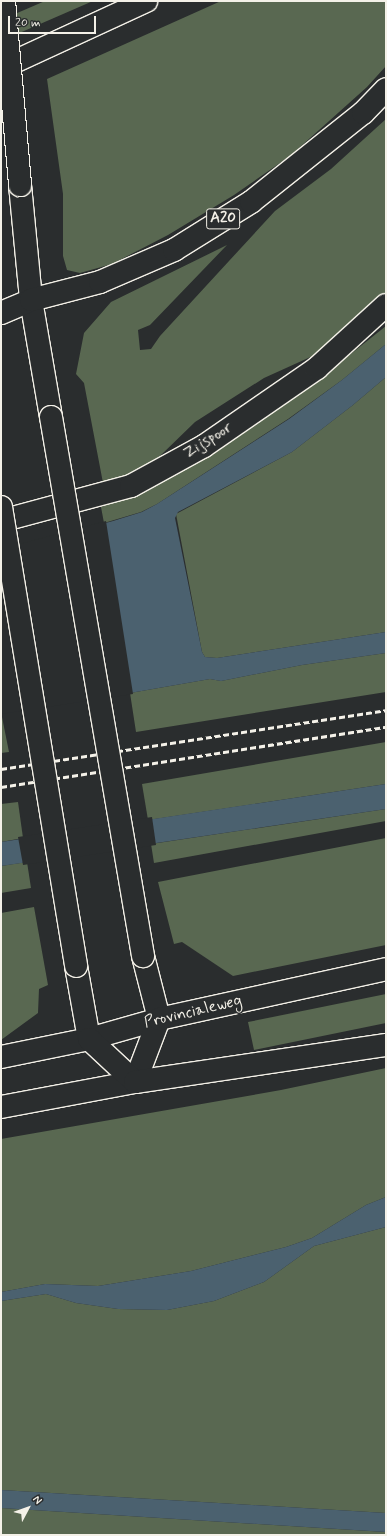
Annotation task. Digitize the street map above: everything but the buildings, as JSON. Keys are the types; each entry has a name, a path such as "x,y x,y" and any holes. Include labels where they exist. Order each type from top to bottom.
{"main road":[{"path":"4,1 20,185 32,300 143,956 159,1019 135,1082"},
{"path":"1,68 146,1"},
{"name":"A20","path":"32,300 100,282 174,250 251,202 363,113 386,89"},
{"path":"1,313 32,300"},
{"name":"Zijspoor","path":"1,521 131,486 197,450 317,368 386,306"},
{"path":"1,507 89,1039 135,1082"},
{"name":"Provincialeweg","path":"1,1057 89,1039 159,1019 386,969"},
{"path":"1,1107 135,1082 386,1045"}],"green space":[{"path":"45,1 93,1 1,41 1,20"},
{"path":"221,1 386,1 386,66 367,87 290,156 234,195 168,235 112,264 80,273 67,270 63,256 63,194 47,79"},
{"path":"386,119 386,293 317,354 264,378 195,422 160,456 130,475 103,483 84,383 76,374 84,333 111,302 227,245 150,325 138,330 140,350 151,349 160,336 275,211 331,169"},
{"path":"386,326 386,344 342,380 288,419 157,504 141,512 104,523 101,507 159,484 241,435 309,387"},
{"path":"386,377 386,632 217,658 205,657 202,652 176,514 292,452 353,405"},
{"path":"386,653 386,692 136,732 130,693 210,679 221,681 302,665"},
{"path":"1,712 9,752 1,753"},
{"path":"386,742 386,784 148,820 142,784"},
{"path":"18,802 23,838 1,842 1,804"},
{"path":"386,809 386,821 154,863 151,844"},
{"path":"386,838 386,945 233,976 182,942 174,944 158,882"},
{"path":"27,862 31,888 1,893 1,866"},
{"path":"34,907 48,985 39,989 38,1013 1,1040 1,913"},
{"path":"386,994 386,1023 254,1050 248,1022"},
{"path":"386,1068 386,1197 366,1205 312,1238 286,1247 191,1271 98,1286 45,1284 1,1292 1,1139 281,1090"},
{"path":"386,1227 386,1513 1,1490 1,1301 46,1294 76,1303 118,1309 167,1310 214,1301 264,1282 314,1246"},
{"path":"1,1508 386,1532 386,1535 1,1535"}],"water":[{"path":"386,344 386,377 353,405 292,452 178,512 175,518 202,652 205,657 217,658 386,632 386,653 302,665 221,681 210,679 130,693 1,551 113,521 142,512 157,504 289,419 342,380"},
{"path":"386,784 386,809 1,866 1,842"},
{"path":"386,1197 386,1227 314,1246 264,1282 214,1301 167,1310 118,1309 76,1303 46,1294 1,1301 1,1292 45,1284 98,1286 191,1271 286,1247 312,1238 366,1205"},
{"path":"1,1490 386,1513 386,1532 1,1508"}],"pier":[{"path":"106,521 133,694 1,714 1,549"},
{"path":"152,817 156,845 23,865 18,837"}],"railway":[{"path":"1,769 386,710"},
{"path":"1,787 386,727"}]}
